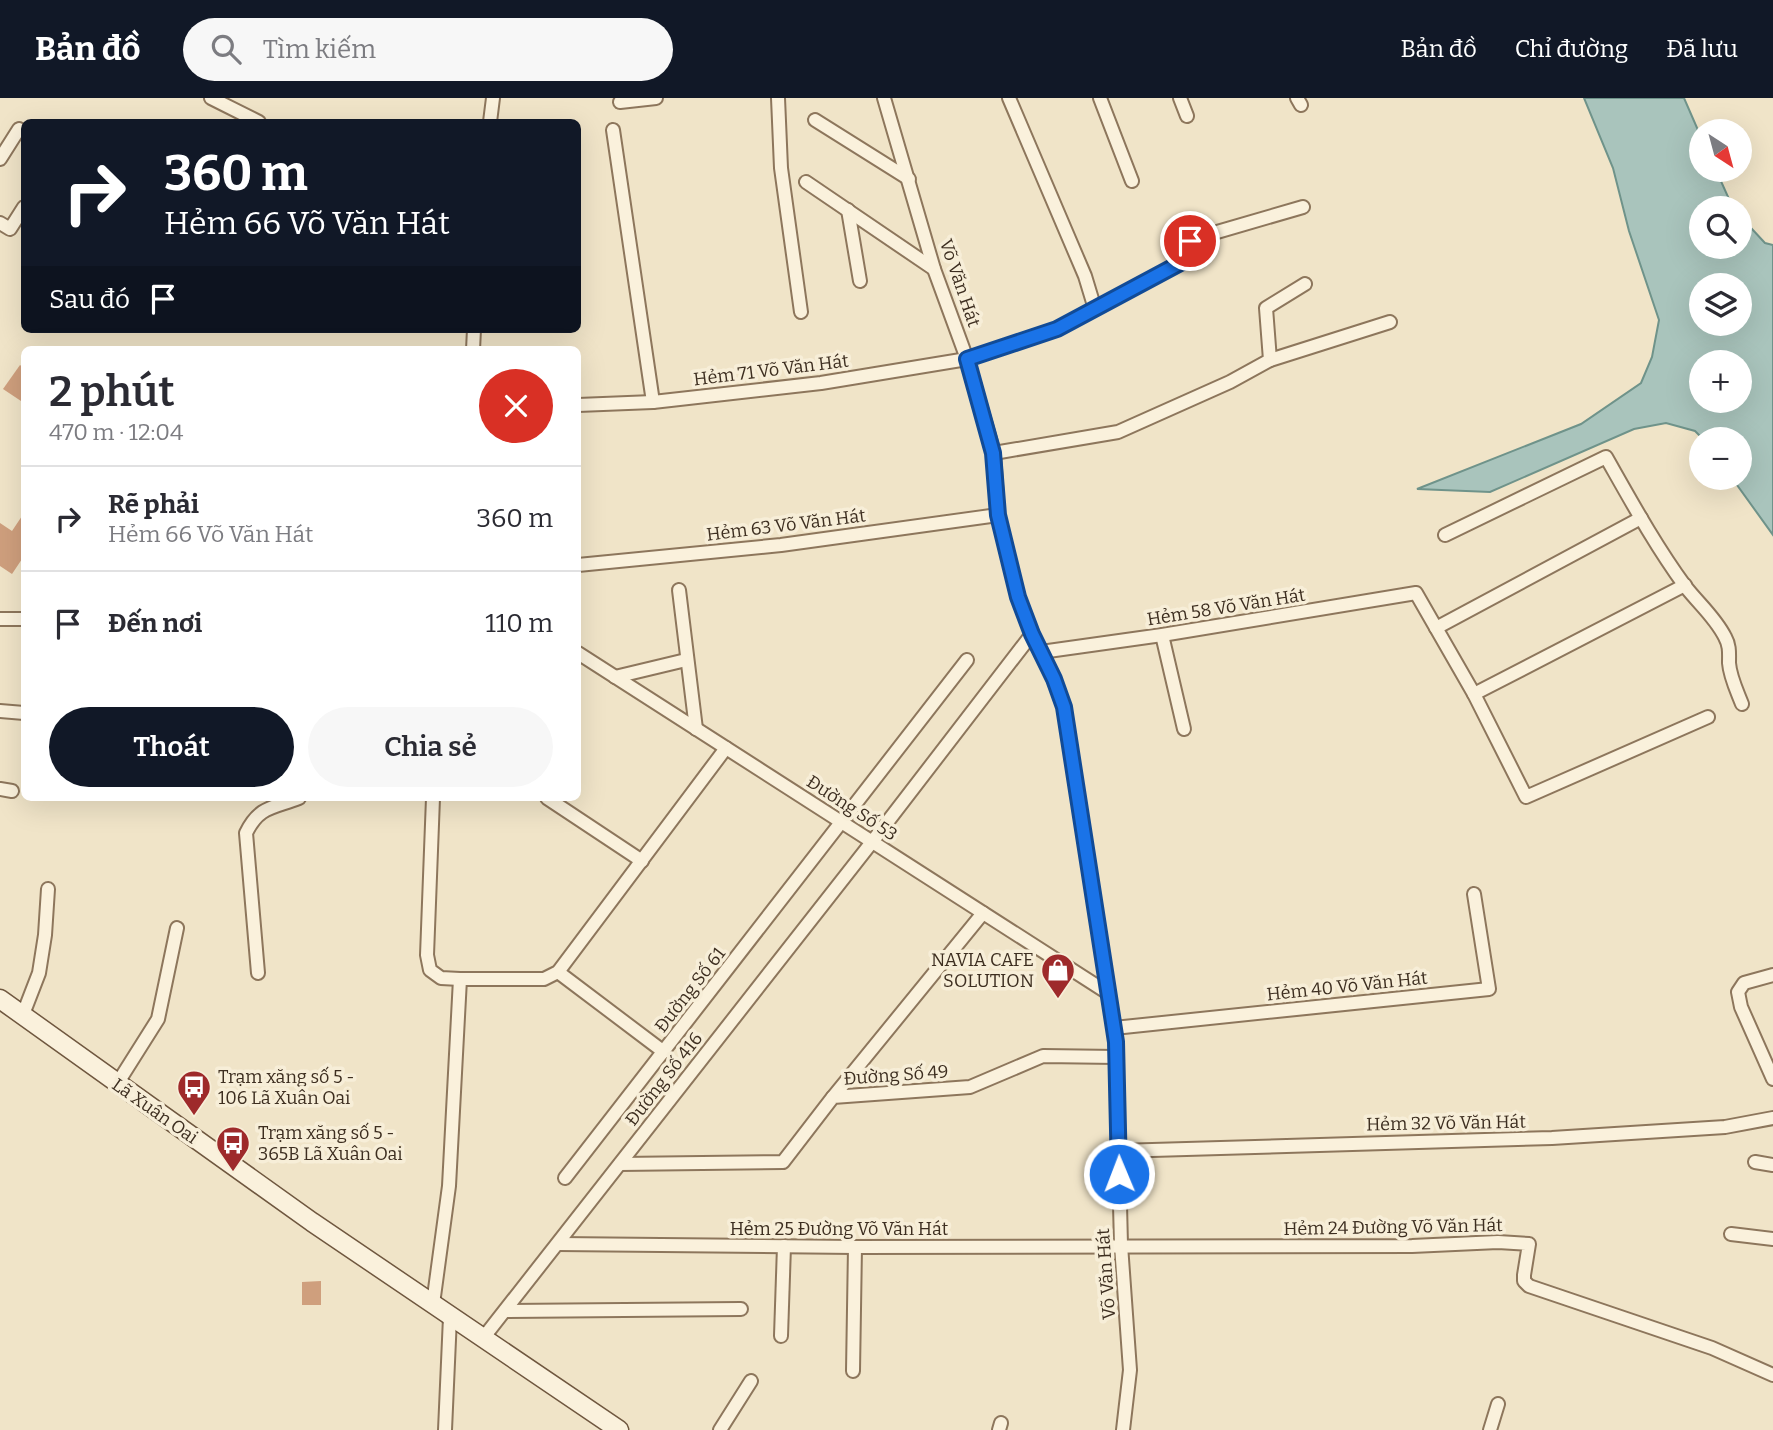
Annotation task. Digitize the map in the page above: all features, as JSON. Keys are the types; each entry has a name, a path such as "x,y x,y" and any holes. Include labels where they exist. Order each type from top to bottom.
{"main road":[{"name":"Lã Xuân Oai","path":"3,1007 23,1017 312,1222 619,1430"}],"street":[{"path":"211,98 253,119"},
{"path":"490,119 493,98"},
{"path":"620,102 656,98"},
{"path":"778,98 781,168 801,312"},
{"name":"Võ Văn Hát","path":"884,98 934,269 967,359 993,453 998,515 1018,597 1064,707 1117,1057 1121,1245 1130,1370 1123,1430"},
{"path":"1009,98 1085,276 1095,309"},
{"path":"1100,98 1132,181"},
{"path":"1180,98 1187,116"},
{"path":"815,120 909,179"},
{"path":"0,159 19,129"},
{"path":"613,130 653,402"},
{"path":"806,182 934,269"},
{"name":"Hẻm 71 Võ Văn Hát","path":"581,405 653,402 821,383 967,359 1057,329 1095,309 1184,261 1188,257 1188,245 1193,239 1303,207"},
{"path":"848,210 860,281"},
{"path":"0,223 10,229 21,212"},
{"path":"1270,360 1266,308 1305,284"},
{"path":"993,453 1118,432 1230,382 1270,360 1390,322"},
{"path":"1445,535 1606,457 1641,518 1685,585 1726,638 1732,675 1742,704"},
{"name":"Hẻm 63 Võ Văn Hát","path":"581,565 781,545 998,515"},
{"path":"1641,518 1436,628 1474,694 1526,797 1708,717"},
{"path":"1474,694 1685,585"},
{"path":"679,590 696,729"},
{"name":"Hẻm 58 Võ Văn Hát","path":"1041,652 1416,593 1436,628"},
{"path":"0,619 21,619"},
{"name":"Đường Số 416","path":"484,1337 1032,634"},
{"path":"1162,635 1184,729"},
{"name":"Đường Số 53","path":"581,655 1108,993"},
{"path":"615,677 686,660"},
{"name":"Đường Số 61","path":"565,1178 967,660"},
{"path":"0,711 21,713"},
{"path":"433,801 427,955 430,970 440,978 544,979 558,972 726,748"},
{"path":"258,973 246,833 253,817 289,801"},
{"path":"552,801 642,861"},
{"path":"23,1017 39,973 48,889"},
{"name":"Hẻm 40 Võ Văn Hát","path":"1114,1028 1489,989 1474,894"},
{"path":"833,1097 983,913"},
{"path":"117,1084 158,1020 177,928"},
{"path":"558,972 664,1052"},
{"path":"1773,975 1744,983 1738,992 1741,1007 1773,1079"},
{"path":"433,1304 449,1186 460,979"},
{"name":"Đường Số 49","path":"620,1164 783,1162 833,1097 970,1087 1043,1056 1117,1057"},
{"name":"Hẻm 32 Võ Văn Hát","path":"1118,1151 1552,1138 1725,1127 1773,1118"},
{"path":"1755,1162 1773,1166"},
{"path":"1731,1234 1773,1239"},
{"name":"Hẻm 25 Đường Võ Văn Hát","path":"558,1244 855,1247 1121,1245"},
{"name":"Hẻm 24 Đường Võ Văn Hát","path":"1121,1245 1529,1244 1524,1275 1529,1286 1712,1348 1773,1375"},
{"path":"781,1336 784,1246"},
{"path":"853,1371 855,1247"},
{"path":"505,1311 741,1309"},
{"path":"445,1430 450,1317"},
{"path":"720,1430 751,1381"},
{"path":"1490,1430 1498,1404"}],"water":[{"path":"1584,98 1684,98 1693,119 1689,119 1689,182 1721,182 1728,196 1689,196 1689,259 1752,259 1752,229 1765,243 1773,245 1773,535 1741,490 1752,490 1752,427 1689,427 1689,429 1666,423 1634,429 1490,492 1417,489 1581,424 1641,383 1652,357 1659,320 1629,231 1613,168"}],"building":[{"path":"20,365 21,401 3,389"},
{"path":"21,518 21,560 12,574 0,566 0,523 12,531"},
{"path":"321,1281 321,1305 302,1305 302,1282"}],"place":[{"name":"NAVIA CAFE SOLUTION","path":"1058,1000"},
{"name":"Trạm xăng số 5 - 106 Lã Xuân Oai","path":"194,1117"},
{"name":"Trạm xăng số 5 - 365B Lã Xuân Oai","path":"233,1173"}],"route":[{"path":"1119,1174 1116,1042 1064,707 1018,597 998,515 993,453 967,359 1057,329 1184,261 1189,254 1190,241"}]}
